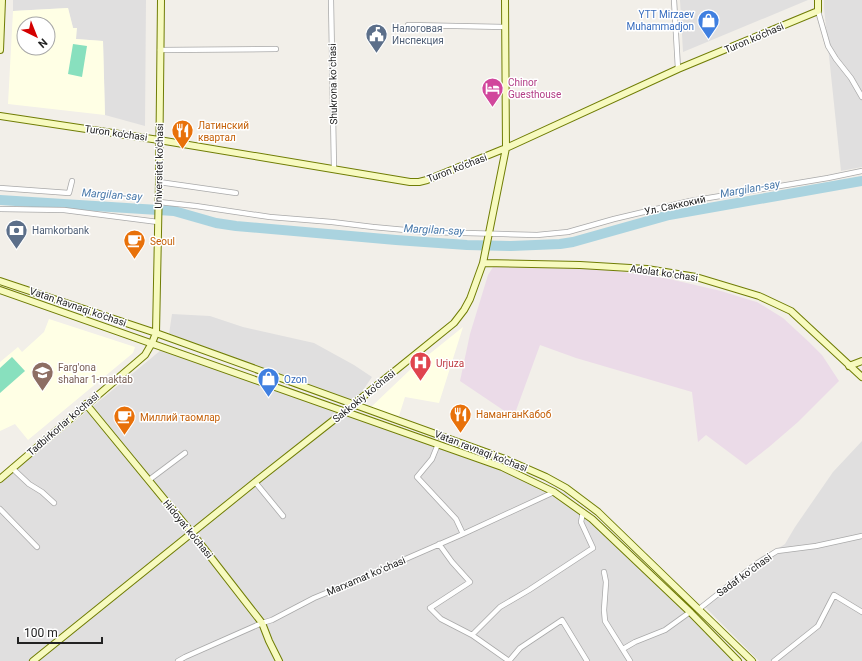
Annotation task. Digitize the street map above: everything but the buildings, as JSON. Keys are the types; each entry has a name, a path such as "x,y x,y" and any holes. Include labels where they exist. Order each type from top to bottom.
{"street":[{"path":"0,50 2,0"},
{"name":"Universitet ko'chasi","path":"156,333 161,0"},
{"name":"Shukrona koʻchasi","path":"331,0 334,169"},
{"name":"Sakkokiy ko'chasi","path":"33,661 255,482 345,412 454,323 464,310 470,299 483,263 506,148 505,0"},
{"path":"674,0 678,69"},
{"path":"818,0 818,11 828,46 851,78 862,97"},
{"name":"Turon ko'chasi","path":"0,116 159,140 410,182 419,182 506,148 678,69 818,11"},
{"path":"408,24 505,27"},
{"path":"160,50 276,49"},
{"name":"Ул. Саккокий","path":"159,202 270,217 427,232 537,234 568,232 614,219 690,201 862,171"},
{"path":"0,188 69,193 72,181"},
{"path":"159,182 236,193"},
{"path":"0,209 64,210 158,222"},
{"name":"Adolat koʻchasi","path":"483,263 580,265 647,269 696,277 759,296 791,311 862,377"},
{"name":"Vatan Ravnaqi ko'chasi","path":"0,281 156,333"},
{"name":"Vatan Ravnaqi ko'chasi","path":"0,290 152,343"},
{"name":"Tadbirkorlar ko'chasi","path":"0,479 145,355 156,333"},
{"name":"Vatan ravnaqi ko'chasi","path":"156,333 505,459 546,477 566,488 598,512 752,661"},
{"name":"Vatan ravnaqi ko'chasi","path":"152,343 502,467 554,492 583,512 605,530 690,612 738,661"},
{"path":"850,366 862,360"},
{"name":"Hidoyat ko'chasi","path":"86,404 192,533 262,623 278,660"},
{"path":"438,444 432,459 418,477 456,519 463,534"},
{"path":"149,480 185,453"},
{"path":"12,468 29,484 42,492 54,503"},
{"path":"255,482 283,516"},
{"name":"Marxamat koʻchasi","path":"178,661 184,656 272,620 314,598 463,534 554,492"},
{"path":"0,509 37,547"},
{"path":"472,635 500,607 593,548 581,522 583,512"},
{"name":"Sadaf koʻchasi","path":"699,609 756,564 777,551 816,546 862,536"},
{"path":"439,544 452,562 470,582 430,608 440,619 472,635 509,661 520,648 562,620 587,661"},
{"path":"604,572 606,582 604,610 605,621 630,661"},
{"path":"774,661 818,626 834,595 862,612"},
{"path":"623,649 635,642 665,630 690,612"},
{"path":"704,626 711,620"}],"shaded area":[{"path":"13,0 146,0 145,126 105,115 103,41 76,39 68,8 13,11"},
{"path":"680,0 808,0 683,52"},
{"path":"824,0 862,0 862,167 841,171 824,8"},
{"path":"68,8 73,28 77,28 76,39 103,41 105,115 8,104 13,11"},
{"path":"493,267 603,269 665,278 721,291 757,302 783,318 809,342 822,355 839,381 798,422 746,465 706,435 698,442 692,392 576,358 540,345 514,416 460,381 470,334 488,275"},
{"path":"172,314 210,316 243,327 314,343 354,365 372,377 355,402 169,334"},
{"name":"Farg'ona shahar 1-maktab","path":"49,319 135,347 133,353 28,440 15,424 0,431 0,362 18,347 22,352 44,332"},
{"name":"Urjuza","path":"463,327 439,403 405,397 399,416 370,408 412,368"},
{"path":"161,350 565,493 738,661 0,661 0,483"},
{"path":"862,441 862,661 759,661 704,606 756,563 785,544 833,472"}],"green space":[{"path":"73,44 87,46 82,77 68,74"},
{"path":"12,357 25,371 0,393 0,368"}],"waterway":[{"name":"Margilan-say","path":"0,200 174,211 216,223 236,226 396,240 467,245 511,246 573,242 669,215 862,181"}],"place":[{"name":"YTT Mirzaev Muhammadjon","path":"709,40"},
{"name":"Налоговая Инспекция","path":"377,54"},
{"name":"Chinor Guesthouse","path":"492,108"},
{"name":"Латинский квартал","path":"182,150"},
{"name":"Hamkorbank","path":"17,250"},
{"name":"Seoul","path":"134,260"},
{"name":"Urjuza","path":"421,382"},
{"name":"Farg'ona shahar 1-maktab","path":"42,392"},
{"name":"Ozon","path":"268,398"},
{"name":"НаманганКабоб","path":"461,434"},
{"name":"Миллий таомлар","path":"125,436"}]}
